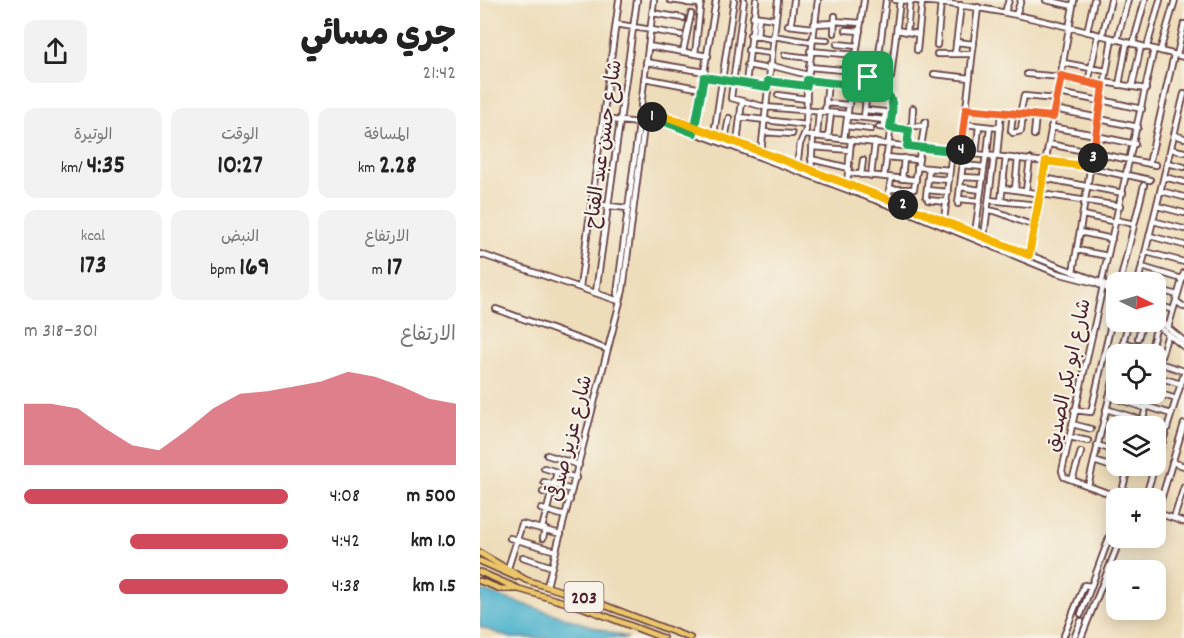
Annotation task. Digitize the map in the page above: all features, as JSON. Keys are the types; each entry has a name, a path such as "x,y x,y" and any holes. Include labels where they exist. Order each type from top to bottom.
{"main road":[{"name":"203","path":"480,553 526,580 596,602 690,638"},
{"path":"480,561 526,580"},
{"path":"480,572 519,589"},
{"name":"203","path":"480,581 501,589 519,589 591,611 663,638"},
{"path":"591,611 596,602"},
{"path":"603,615 607,606"}],"street":[{"path":"580,287 619,0"},
{"name":"شارع حسن عبد الفتاح","path":"596,292 637,0"},
{"path":"654,0 641,106 649,116 694,130 919,214 944,221 1106,284"},
{"path":"670,0 686,3 701,2 695,54"},
{"path":"694,130 716,0"},
{"path":"714,134 734,0"},
{"path":"744,0 730,97 765,107 885,120"},
{"path":"756,0 756,36"},
{"path":"761,152 772,37 778,0"},
{"path":"794,0 790,24 813,26 835,20 861,23"},
{"path":"797,166 805,135 810,51 818,0"},
{"path":"844,139 864,0"},
{"path":"876,78 886,0"},
{"path":"895,0 924,0 1005,12 1184,57"},
{"path":"809,67 889,79 892,76 900,0"},
{"path":"907,32 908,0"},
{"path":"917,50 924,0"},
{"path":"1005,12 1009,0"},
{"path":"1016,15 1021,0"},
{"path":"1029,255 1074,3 1046,0"},
{"path":"1087,32 1094,0"},
{"path":"1088,83 1111,0"},
{"path":"1072,272 1094,153 1103,84 1114,39 1128,0"},
{"path":"1119,85 1145,0"},
{"path":"1132,87 1160,0"},
{"name":"شارع ابو بكر الصديق","path":"1072,480 1064,477 1062,471 1074,410 1146,89 1175,0"},
{"path":"937,45 942,2"},
{"path":"955,53 961,5"},
{"path":"978,8 964,124 958,202 980,201"},
{"path":"652,13 700,15"},
{"path":"682,52 688,29 687,16"},
{"path":"756,16 775,19"},
{"path":"743,90 750,35 756,16"},
{"path":"878,18 898,19"},
{"path":"834,33 835,20"},
{"path":"616,24 681,35"},
{"path":"1149,164 1184,24"},
{"path":"688,29 698,30"},
{"path":"846,30 860,31"},
{"path":"897,30 918,34"},
{"path":"750,35 827,40"},
{"path":"956,42 974,44"},
{"path":"837,44 857,46"},
{"path":"648,46 708,56"},
{"path":"748,50 771,53"},
{"path":"810,51 856,55"},
{"path":"937,54 954,56 955,53 972,54"},
{"path":"785,55 810,58"},
{"path":"646,62 767,87"},
{"path":"1064,63 1083,69 1106,71"},
{"path":"747,65 769,67 828,82 852,85"},
{"path":"934,74 970,78"},
{"path":"1027,74 1061,76 1088,83 1146,89"},
{"path":"864,118 868,77"},
{"path":"644,78 702,89"},
{"path":"768,81 807,86"},
{"path":"811,171 812,147 826,103 828,82"},
{"path":"867,87 880,89 889,95 893,104 885,127"},
{"path":"1058,93 1142,109"},
{"path":"1141,272 1174,135 1181,122 1184,94"},
{"path":"778,95 806,99"},
{"path":"1013,113 1011,129 1012,132 1019,134 1022,129 1022,98 1025,95 1056,99"},
{"path":"752,104 753,96"},
{"path":"850,97 866,99"},
{"path":"737,143 742,101"},
{"path":"826,103 849,105"},
{"path":"907,146 914,108"},
{"path":"966,109 1053,117"},
{"path":"865,110 885,112 888,144 884,177"},
{"path":"1054,110 1138,127"},
{"path":"644,112 652,111 694,130 714,134 847,184 1057,273 1106,286"},
{"path":"619,299 617,294 627,208 639,123 644,112"},
{"path":"984,237 1001,112"},
{"path":"828,138 831,113"},
{"path":"1034,135 1036,115"},
{"path":"619,299 623,290 645,119 649,116"},
{"path":"740,117 764,122 806,125"},
{"path":"725,139 729,118"},
{"path":"603,119 639,123"},
{"path":"872,176 874,142 871,129 873,119"},
{"path":"885,127 910,128 925,124 923,148 921,158 918,160 913,190 890,189"},
{"path":"964,124 1000,128"},
{"path":"846,126 871,129"},
{"path":"976,154 978,126"},
{"path":"975,233 990,127"},
{"path":"1051,127 1135,144"},
{"path":"763,132 792,134"},
{"path":"805,135 1046,161 1150,180"},
{"path":"1174,135 1184,138"},
{"path":"847,184 851,140"},
{"path":"1048,144 1156,165"},
{"path":"812,147 850,150"},
{"path":"1171,149 1184,152"},
{"path":"944,221 952,152"},
{"path":"886,157 918,160"},
{"path":"1001,201 1006,157"},
{"path":"902,179 904,158"},
{"path":"1015,189 1018,158"},
{"path":"811,159 861,175 916,180"},
{"path":"1026,191 1030,159"},
{"path":"861,175 863,160"},
{"path":"1167,163 1184,167"},
{"path":"962,165 984,167"},
{"path":"917,167 950,170"},
{"path":"929,168 927,198 947,202"},
{"path":"1164,177 1184,182"},
{"path":"888,200 891,178"},
{"path":"928,178 983,178"},
{"path":"1043,178 1088,184 1123,193"},
{"path":"1122,272 1144,185"},
{"path":"960,188 981,190"},
{"path":"1002,188 1120,206"},
{"path":"927,190 948,192"},
{"path":"1161,191 1184,197"},
{"path":"989,200 1038,205"},
{"path":"592,204 627,208"},
{"path":"1157,206 1184,213"},
{"path":"988,210 1006,212 1019,223 1035,225"},
{"path":"1083,216 1134,224"},
{"path":"1154,221 1184,229"},
{"path":"1080,232 1112,239"},
{"path":"1150,236 1184,245"},
{"path":"1077,250 1108,256"},
{"path":"1146,252 1184,262"},
{"path":"480,254 619,299"},
{"path":"1142,267 1184,275 1165,344"},
{"path":"1166,293 1176,298 1184,307"},
{"name":"شارع عزيز صدقى","path":"547,586 573,490 619,299"},
{"path":"1166,308 1173,310"},
{"path":"496,309 606,349"},
{"path":"1168,331 1184,341"},
{"path":"1168,331 1184,347"},
{"path":"1074,410 1092,413 1110,332"},
{"path":"1126,332 1123,342 1130,344"},
{"path":"1138,338 1140,332"},
{"path":"1166,367 1184,372 1167,429"},
{"path":"1166,379 1181,384"},
{"path":"1166,396 1176,399"},
{"path":"1088,486 1107,404"},
{"path":"1136,404 1171,414"},
{"path":"1144,416 1147,404"},
{"path":"1106,409 1125,416"},
{"path":"1072,424 1091,429"},
{"path":"1164,488 1184,424"},
{"path":"1069,437 1089,441"},
{"path":"1097,445 1106,448"},
{"path":"1176,449 1184,452"},
{"path":"1081,452 1072,480 1106,493"},
{"path":"547,455 579,465"},
{"path":"1094,461 1106,465"},
{"path":"1172,462 1184,466"},
{"path":"544,468 576,478"},
{"path":"543,538 544,510 557,472"},
{"path":"543,482 573,490"},
{"path":"1174,518 1184,487"},
{"path":"543,492 570,500"},
{"path":"544,510 565,516"},
{"path":"1166,515 1184,522"},
{"path":"508,568 522,525 544,528 561,534"},
{"path":"532,532 534,526"},
{"path":"510,538 556,551"},
{"path":"1081,614 1106,546"},
{"path":"1081,638 1117,548"},
{"path":"523,557 552,567"},
{"path":"1063,638 1084,585 1091,586"},
{"path":"1074,612 1089,617"},
{"path":"1074,638 1081,621"}],"water":[{"path":"480,590 628,638 511,638 480,627"}],"route":[{"path":"868,77 853,76 852,85 807,80 807,86 768,81 767,87 704,77 702,89 695,127 694,133 644,112 652,111 695,127 714,134 1029,255 1046,161 1091,167 1103,86 1061,76 1053,117 966,109 961,152 907,146 909,130 890,128 892,99 885,91 867,87 868,77"}]}
